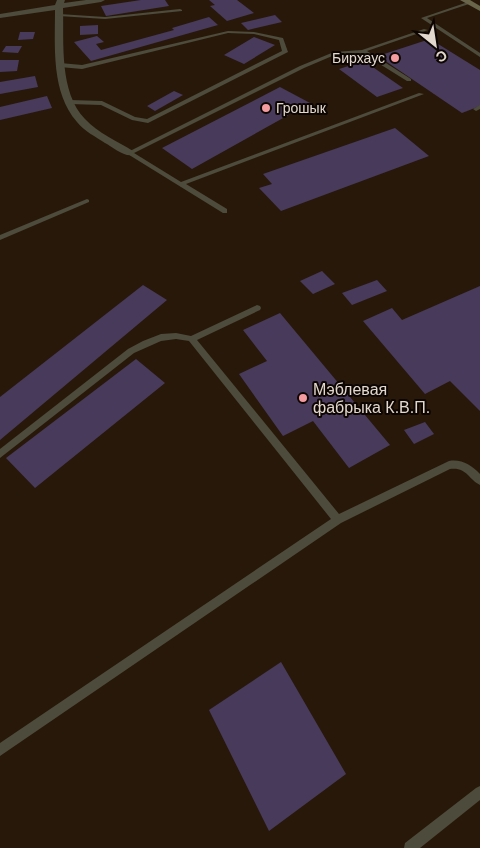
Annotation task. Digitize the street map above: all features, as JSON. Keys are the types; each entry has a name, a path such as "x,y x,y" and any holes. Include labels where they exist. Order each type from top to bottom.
{"street":[{"path":"0,16 101,0"},
{"path":"467,2 480,9"},
{"path":"60,7 60,73 73,110 82,121 129,153"}],"lane":[{"path":"467,2 422,18 480,55"},
{"path":"60,7 105,18 180,10"},
{"path":"129,153 302,67 336,53 363,51 426,30"},
{"path":"60,65 82,67 228,32 254,33 281,39 285,52 148,122 134,119 102,103 70,102"},
{"path":"363,51 409,80"},
{"path":"181,184 421,94"},
{"path":"129,153 225,211"},
{"path":"0,238 87,201"},
{"path":"192,339 257,308"},
{"path":"0,454 131,351 151,340 167,335 180,335 192,339 338,520"},
{"path":"0,750 338,520 448,465 459,463 467,467 480,481"},
{"path":"410,848 480,792"}],"building":[{"path":"141,0 165,0 169,6 106,16 101,6"},
{"path":"209,0 237,0 254,13 227,21 210,6 215,5"},
{"path":"275,15 282,22 248,30 241,23"},
{"path":"209,17 218,25 91,61 74,42 97,36 104,42 96,44 101,50 174,30 172,28"},
{"path":"98,25 98,34 80,35 80,26"},
{"path":"20,32 35,32 33,39 18,40"},
{"path":"254,37 275,45 244,64 224,55"},
{"path":"430,39 480,70 480,106 462,113 378,56"},
{"path":"6,46 22,46 18,53 2,52"},
{"path":"0,60 19,60 17,71 0,72"},
{"path":"364,61 403,88 377,97 339,69"},
{"path":"35,76 38,87 0,94 0,82"},
{"path":"280,87 310,103 192,169 162,148"},
{"path":"174,91 183,95 155,111 147,106"},
{"path":"47,96 52,108 0,120 0,107"},
{"path":"395,128 429,156 281,211 259,188 272,184 263,174"},
{"path":"322,271 335,284 313,294 300,281"},
{"path":"377,280 387,291 352,305 342,293"},
{"path":"143,285 167,300 0,440 0,397"},
{"path":"480,286 480,411 450,381 425,394 363,321 392,308 402,320"},
{"name":"Мэблевая фабрыка К.В.П.","path":"280,313 390,445 349,468 313,421 283,436 239,374 267,361 243,330"},
{"path":"136,359 165,383 35,488 6,458"},
{"path":"425,422 434,434 414,444 404,430"},
{"path":"281,662 346,774 269,831 209,710"}],"place":[{"name":"Бирхаус","path":"395,58"},
{"name":"Грошык","path":"266,108"},
{"name":"Мэблевая фабрыка К.В.П.","path":"303,398"}]}
